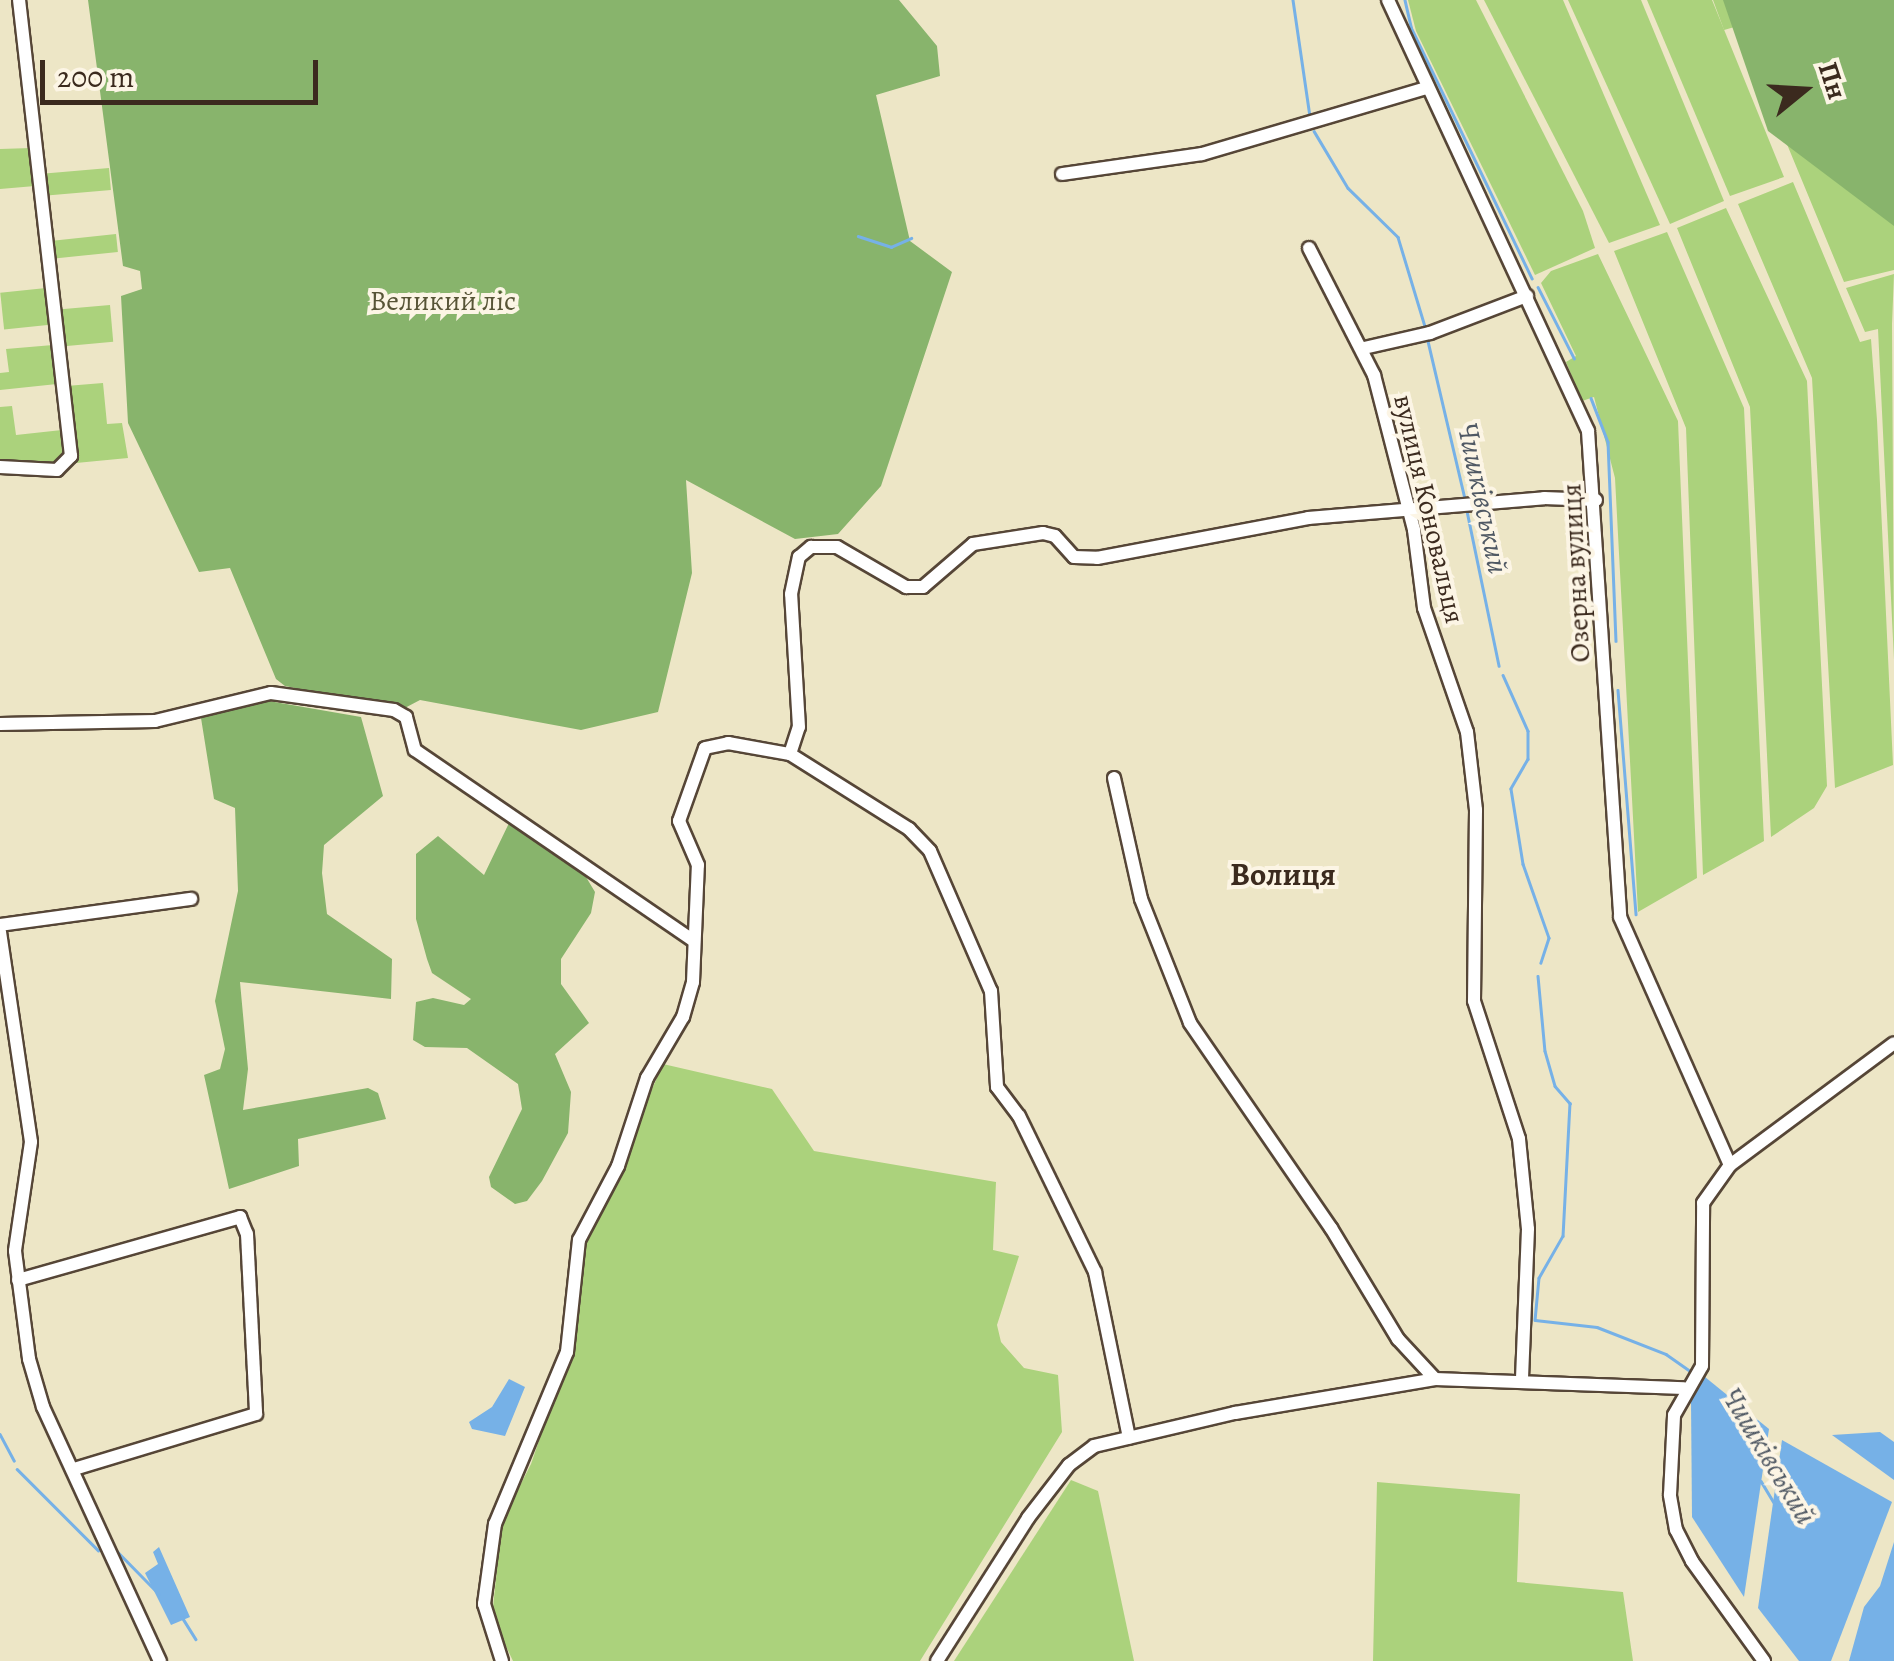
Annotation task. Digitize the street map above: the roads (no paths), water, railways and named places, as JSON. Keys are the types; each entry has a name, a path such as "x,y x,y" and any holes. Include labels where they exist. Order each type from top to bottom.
{"street":[{"path":"0,468 57,470 71,456 19,0"},
{"name":"Озерна вулиця","path":"1388,0 1588,431 1596,500 1620,916 1730,1165"},
{"path":"1062,174 1202,154 1426,88"},
{"name":"вулиця Коновальця","path":"1309,248 1364,348 1408,508 1424,608 1467,732 1476,810 1474,1001 1519,1139 1528,1229 1522,1381"},
{"path":"1364,348 1430,333 1528,296"},
{"path":"790,754 798,726 791,594 799,557 811,547 837,547 906,586 923,587 938,579 959,552 1051,533 1074,557 1097,558 1308,518 1466,503 1596,500"},
{"path":"0,724 155,721 272,694 394,710 406,717 415,750 694,941"},
{"path":"502,1661 484,1604 492,1538 567,1352 579,1240 618,1166 647,1078 683,1017 693,982 698,864 679,821 705,748 728,743 790,754 920,838 955,898 990,991 997,1087 1020,1116 1096,1272 1128,1438"},
{"path":"1114,778 1141,899 1190,1024 1331,1228 1398,1339 1435,1379"},
{"path":"160,1661 43,1407 18,1280 16,1228 31,1142 0,929 191,898"},
{"path":"1764,1661 1676,1530 1670,1495 1674,1415 1686,1386 1700,1369 1703,1203 1730,1165 1894,1043"},
{"path":"18,1280 240,1217 247,1234 256,1414 74,1468"},
{"path":"937,1661 1069,1465 1085,1449 1435,1379 1686,1386"}],"water":[{"path":"1705,1377 1769,1429 1744,1597 1692,1517 1691,1401"},
{"path":"509,1379 525,1387 505,1436 472,1429 469,1422 492,1407"},
{"path":"1880,1432 1894,1442 1894,1480 1832,1435"},
{"path":"1782,1440 1892,1502 1831,1661 1799,1661 1758,1608"},
{"path":"1894,1542 1894,1661 1849,1661 1864,1607 1880,1586"},
{"path":"159,1547 190,1617 171,1625 145,1573 158,1564 153,1552"}],"waterway":[{"name":"Чишківський","path":"1293,0 1310,117"},
{"path":"1405,0 1411,27 1532,278"},
{"name":"Чишківський","path":"1314,131 1348,188 1398,237 1426,330"},
{"path":"858,236 891,247 911,238"},
{"path":"1538,287 1574,358"},
{"name":"Чишківський","path":"1428,341 1465,499"},
{"path":"1591,398 1608,442 1616,641"},
{"name":"Чишківський","path":"1467,511 1499,666"},
{"name":"Чишківський","path":"1503,675 1528,731 1528,759 1511,789 1523,864 1549,938 1541,963"},
{"path":"1618,690 1636,914"},
{"name":"Чишківський","path":"1538,976 1545,1051 1555,1086 1570,1103 1563,1236 1539,1278 1535,1320 1597,1327 1666,1354 1693,1373"},
{"path":"0,1434 14,1460"},
{"path":"17,1469 98,1550"},
{"name":"Чишківський","path":"1761,1481 1775,1504"},
{"path":"115,1549 159,1594"},
{"path":"182,1617 196,1639"}],"district":[{"name":"Волиця","path":"1283,874"}],"park label":[{"name":"Великий ліс","path":"443,301"}]}
